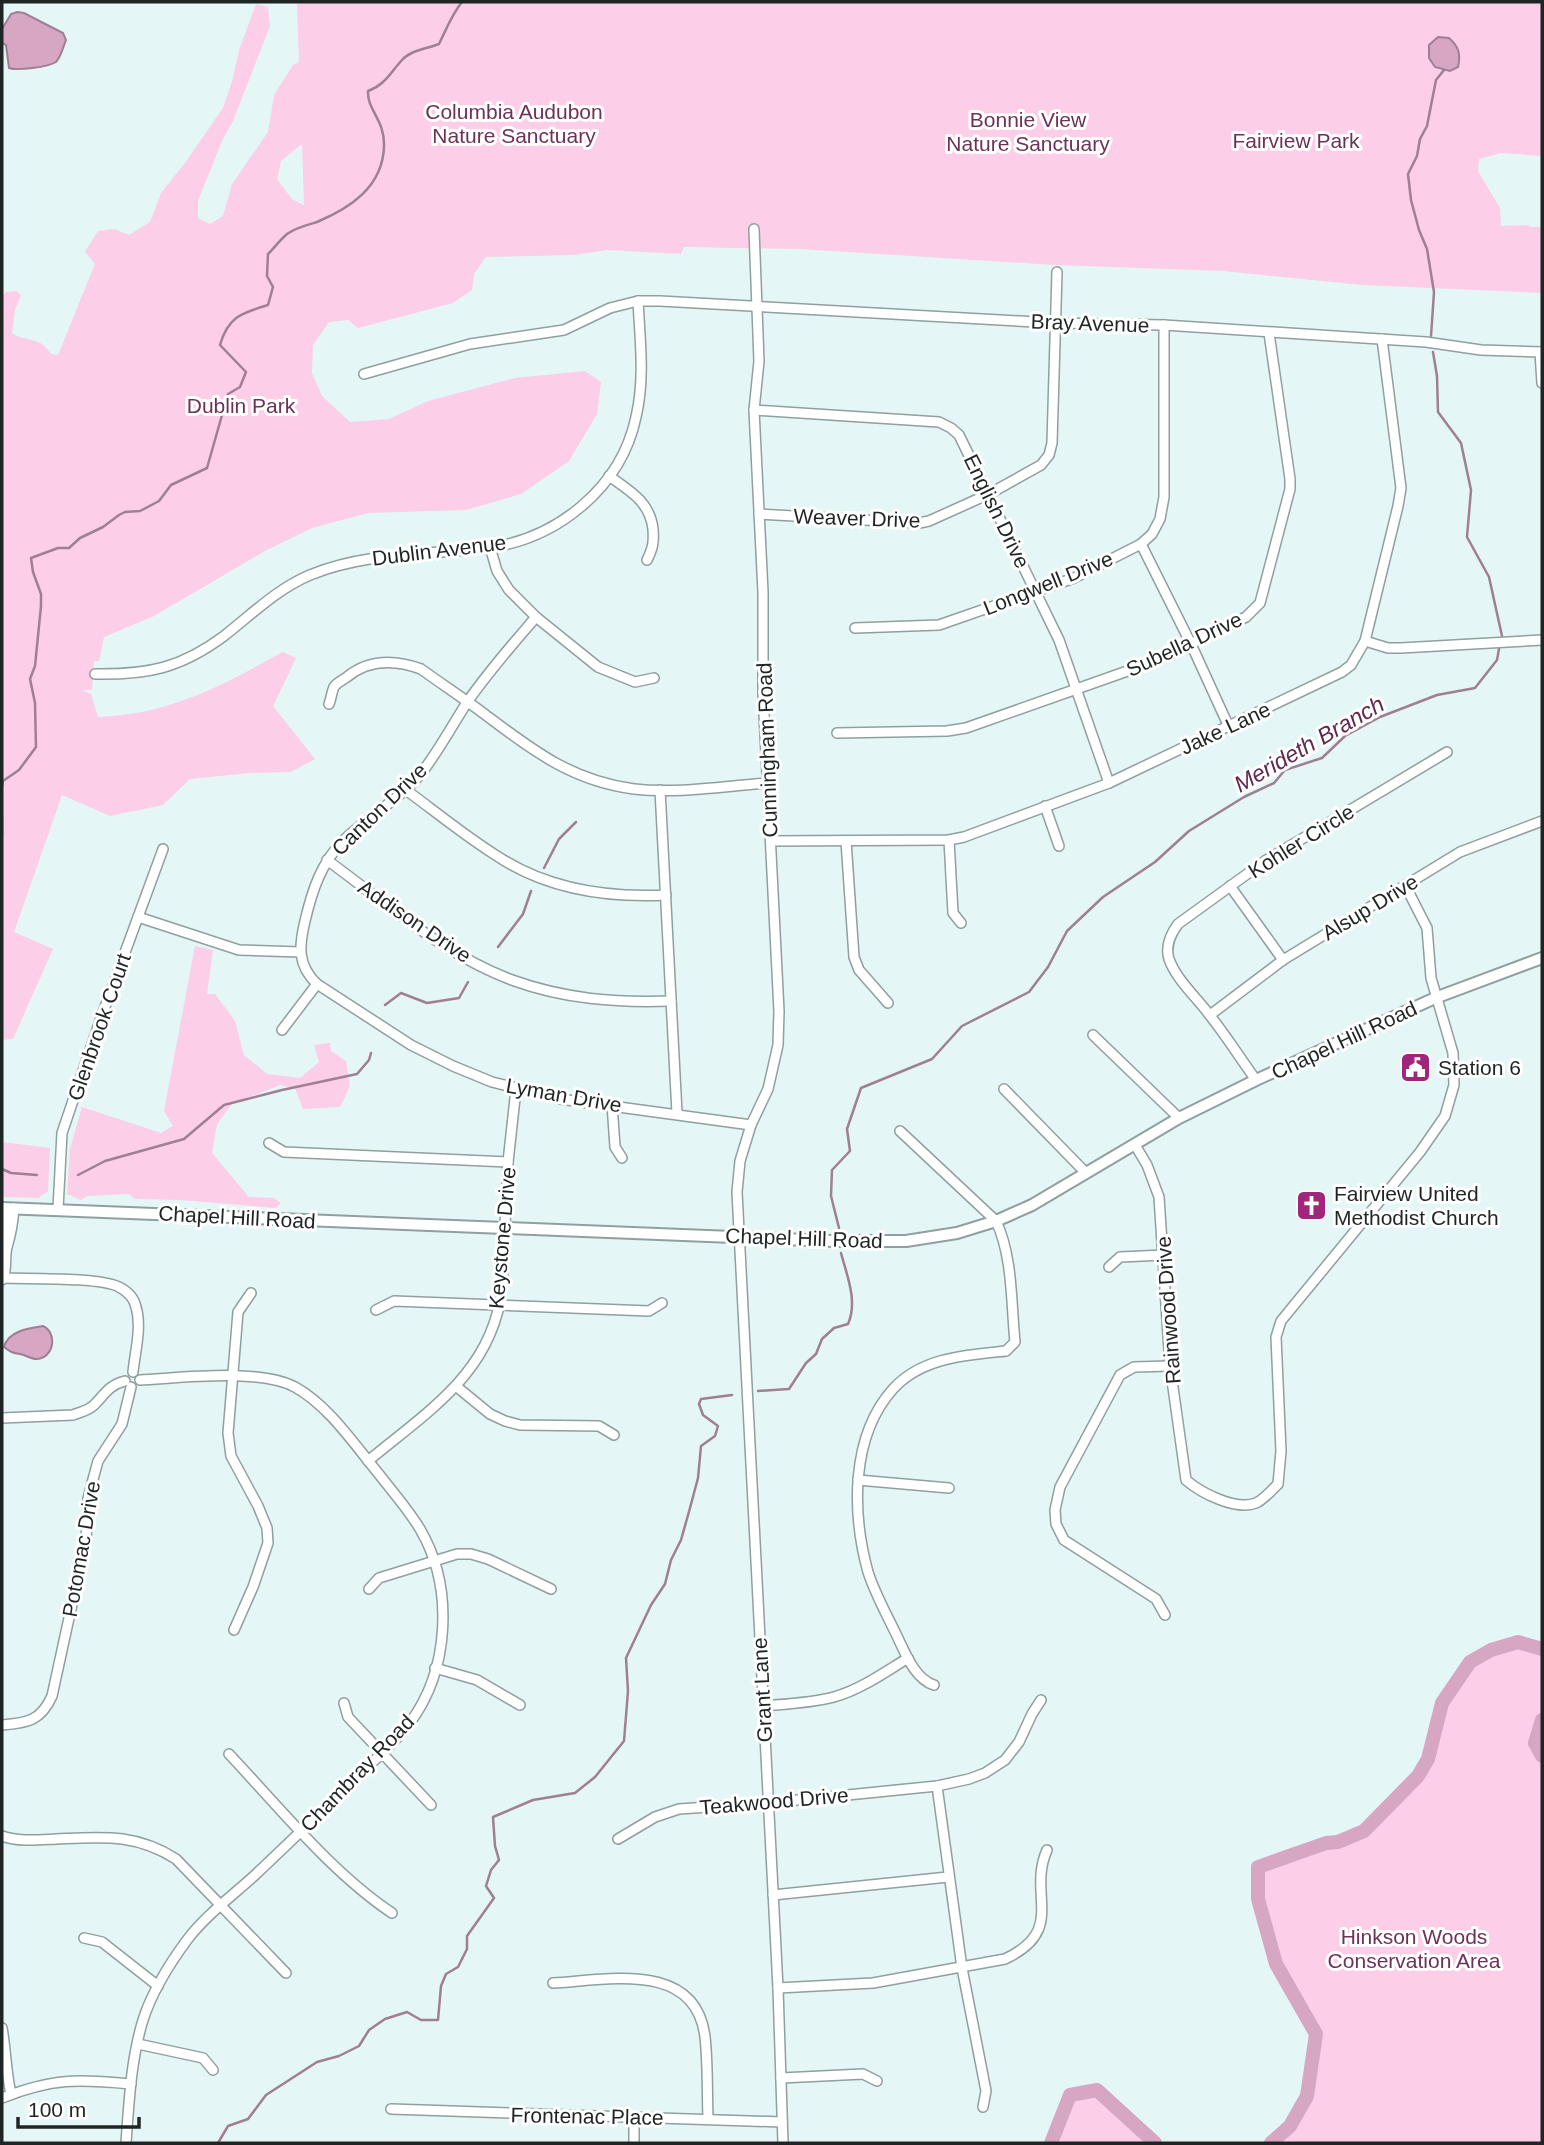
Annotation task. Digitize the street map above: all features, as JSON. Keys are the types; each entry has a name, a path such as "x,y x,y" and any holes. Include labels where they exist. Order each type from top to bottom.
{"street":[{"name":"Cunningham Road","path":"740,1236 737,1192 740,1161 751,1125 768,1088 778,1045 779,1011 763,694 763,592 754,410 759,361 754,229"},
{"name":"Weaver Drive","path":"759,514 919,523 989,494 1041,465 1049,455 1052,443 1057,272"},
{"name":"Bray Avenue","path":"364,374 470,344 564,330 610,308 638,301 757,305 1055,323 1164,325 1426,342 1481,350 1541,352"},
{"name":"Dublin Avenue","path":"95,674 149,672 180,663 222,637 272,596 298,580 326,569 388,556 490,547 532,537 564,520 592,498 627,446 636,418 642,374 638,301"},
{"name":"Longwell Drive","path":"855,628 939,625 1074,578 1141,544 1152,534 1160,519 1164,497 1164,325"},
{"name":"Subella Drive","path":"837,733 947,731 966,727 1153,662 1246,617 1260,603 1290,489 1269,333"},
{"name":"Jake Lane","path":"771,841 949,840 964,837 1109,783 1342,672 1351,665 1365,641 1401,488 1382,339"},
{"path":"1541,352 1542,383"},
{"name":"English Drive","path":"754,410 939,422 960,435 1059,640 1109,783"},
{"path":"609,476 645,504 652,519 654,547 647,560"},
{"path":"1141,544 1229,727"},
{"path":"490,547 497,571 509,590 536,617 598,667 635,682 654,678"},
{"name":"Canton Drive","path":"300,952 310,898 327,860 356,829 406,790 424,770 498,660 536,617"},
{"path":"1365,641 1388,648 1401,648 1542,640"},
{"path":"330,704 334,687 354,671 368,664 405,663 421,669 468,701 539,755 565,770 610,785 660,790 768,783"},
{"name":"Kohler Circle","path":"1210,1015 1174,969 1169,958 1168,944 1178,924 1265,861 1447,751"},
{"path":"406,790 497,857 524,871 566,887 598,894 631,897 666,895"},
{"path":"660,790 677,1113"},
{"path":"1045,806 1059,846"},
{"name":"Alsup Drive","path":"1210,1015 1283,960 1460,852 1542,821"},
{"path":"949,840 953,913 961,923"},
{"path":"846,841 854,957 859,970 888,1003"},
{"name":"Glenbrook Court","path":"58,1209 62,1133 163,849"},
{"name":"Addison Drive","path":"327,860 443,944 474,963 511,979 586,999 625,1003 671,1001"},
{"path":"1405,885 1427,928 1435,998"},
{"path":"1230,886 1283,960"},
{"path":"138,917 239,950 300,952 305,970 317,984 282,1030"},
{"name":"Chapel Hill Road","path":"7,1208 832,1241 906,1241 957,1233 996,1221 1032,1205 1179,1118 1256,1080 1435,998 1542,958"},
{"name":"Lyman Drive","path":"317,984 411,1045 453,1066 516,1089 560,1099 751,1125"},
{"name":"Rainwood Drive","path":"1135,1145 1147,1165 1159,1197 1170,1366 1186,1480 1202,1493 1236,1504 1255,1503 1278,1484 1281,1451 1276,1337 1281,1321 1420,1152 1445,1116 1454,1085 1453,1054 1435,998"},
{"path":"1210,1015 1256,1080"},
{"path":"1093,1035 1179,1118"},
{"name":"Keystone Drive","path":"368,1461 457,1387 490,1338 500,1305 508,1162 516,1089"},
{"path":"1004,1089 1087,1173"},
{"path":"612,1104 615,1147 622,1158"},
{"path":"900,1131 996,1221 1007,1255 1015,1342 1006,1351 953,1356 919,1368 893,1388 869,1429 858,1480 859,1528 869,1574 908,1658 925,1682 934,1685"},
{"path":"269,1143 284,1152 508,1162"},
{"path":"2,1418 73,1415 92,1407 106,1390 128,1384 137,1385 138,1317 136,1304 129,1293 118,1286 101,1282 3,1279 7,1246 11,1240 7,1208"},
{"name":"Grant Lane","path":"740,1236 778,1987 783,2143"},
{"path":"1110,1267 1120,1257 1164,1255"},
{"path":"234,1630 268,1543 267,1528 258,1506 231,1456 228,1413 238,1312 251,1293"},
{"path":"376,1310 394,1301 649,1311 662,1303"},
{"path":"1165,1615 1156,1599 1065,1540 1056,1524 1055,1510 1060,1487 1120,1375 1134,1367 1170,1366"},
{"name":"Chambray Road","path":"126,2143 131,2084 143,2019 158,1986 189,1937 302,1831 409,1724 423,1699 435,1668 443,1612 441,1586 434,1560 421,1530 368,1461 330,1416 309,1396 294,1386 274,1379 136,1376"},
{"name":"Potomac Drive","path":"2,1725 36,1718 46,1710 52,1696 86,1540 88,1499 98,1461 122,1424 128,1384"},
{"path":"457,1387 490,1415 505,1421 520,1424 599,1426 614,1435"},
{"path":"858,1480 949,1488"},
{"path":"369,1589 379,1578 457,1554 471,1554 488,1559 551,1589"},
{"path":"763,1706 806,1703 837,1696 874,1679 908,1658"},
{"path":"435,1668 477,1680 520,1705"},
{"name":"Teakwood Drive","path":"618,1839 655,1817 680,1808 768,1803 937,1786 969,1779 985,1773 1005,1760 1019,1742 1031,1714 1041,1700"},
{"path":"344,1703 348,1717 431,1805"},
{"path":"229,1754 349,1879 392,1913"},
{"path":"937,1786 962,1968 986,2091 983,2107"},
{"path":"2,1836 28,1840 110,1837 134,1839 158,1847 176,1859 286,1973"},
{"path":"778,1987 873,1983 1006,1959 1023,1951 1037,1936 1042,1915 1041,1864 1047,1850"},
{"path":"773,1895 948,1877"},
{"path":"84,1938 102,1942 158,1986"},
{"path":"553,1983 632,1979 661,1982 682,1993 699,2016 705,2036 708,2118"},
{"path":"2,2028 6,2096 53,2081 131,2084"},
{"path":"138,2044 203,2058 213,2070"},
{"path":"781,2078 863,2074 877,2081"},
{"name":"Frontenac Place","path":"391,2109 782,2122"},
{"path":"634,2118 634,2143"}],"green space":[{"path":"297,2 1542,2 1542,156 1501,153 1479,159 1478,171 1500,208 1501,226 1542,227 1542,293 1362,285 1223,271 1055,265 799,249 684,247 681,254 607,250 575,255 486,257 474,274 472,290 453,303 358,328 348,320 329,322 313,345 312,373 322,396 350,422 389,419 428,401 515,378 585,371 601,382 597,414 569,461 521,494 466,510 368,513 312,528 265,551 154,616 104,637 99,661 94,661 92,690 82,690 91,694 98,717 149,710 195,696 283,652 296,658 273,706 315,759 291,772 190,779 163,805 110,816 62,795 14,932 53,949 13,1039 2,1040 2,297 6,292 16,291 21,295 15,310 12,333 42,344 51,354 58,355 95,264 85,252 98,231 114,229 129,235 150,222 161,193 223,108 239,50 256,4 268,7 270,26 198,201 198,218 210,224 223,216 232,184 268,132 274,95 293,65 299,62","holes":["302,144 304,205 292,199 277,179 281,161"]},
{"path":"195,946 213,950 207,994 215,994 235,1021 244,1055 267,1074 300,1078 319,1062 314,1045 330,1043 331,1051 346,1061 350,1086 340,1107 303,1109 295,1088 280,1085 232,1104 217,1124 212,1153 249,1197 274,1198 281,1203 276,1208 135,1199 129,1194 87,1196 81,1200 67,1194 70,1149 82,1107 161,1133 173,1126 164,1111"},
{"path":"2,1142 50,1148 48,1191 38,1198 2,1197"},
{"name":"Hinkson Woods Conservation Area","path":"1518,1642 1542,1649 1542,1720 1535,1743 1542,1756 1542,2143 1271,2143 1290,2126 1307,2096 1316,2034 1276,1964 1258,1899 1258,1867 1364,1831 1418,1776 1428,1759 1442,1703 1470,1662 1491,1650"},
{"path":"1097,2090 1155,2143 1051,2143 1070,2095"}],"shaded area":[{"path":"17,12 63,33 66,40 56,62 32,68 9,68 6,45 2,43 2,29 11,14"},
{"path":"1438,37 1449,38 1458,51 1458,67 1450,71 1435,67 1429,58 1429,45"},
{"path":"43,1326 51,1334 52,1345 47,1355 42,1358 22,1355 4,1347 14,1334"}],"waterway":[{"path":"2,787 3,781 19,770 36,747 35,703 30,679 35,666 41,594 31,558 58,548 69,548 80,538 103,527 119,515 140,511 159,501 171,485 207,468 228,394 240,387 246,372 220,345 227,328 243,314 268,305 273,287 267,276 268,254 282,239 294,230 341,210 371,184 382,160 384,137 370,104 368,91 383,82 406,57 439,44 462,2"},
{"name":"Merideth Branch","path":"1431,336 1434,292 1427,249 1411,200 1408,174 1427,126 1436,80 1444,70"},
{"name":"Merideth Branch","path":"1433,352 1438,412 1461,443 1471,490 1467,537 1489,577 1502,636"},
{"name":"Merideth Branch","path":"839,1228 831,1196 832,1170 850,1151 847,1129 861,1088 932,1059 962,1026 1029,992 1048,967 1067,931 1103,897 1155,862 1189,831 1244,797 1274,783 1285,770 1322,758 1345,736 1380,717 1437,695 1475,688 1497,660 1499,649"},
{"path":"2,816 2,834"},
{"path":"544,868 559,839 576,822"},
{"path":"498,947 523,914 531,891"},
{"path":"385,1005 401,993 427,1003 459,998 468,982"},
{"path":"78,1175 105,1161 184,1139 224,1105 357,1074 369,1060 371,1053"},
{"path":"2,1169 11,1173 37,1175"},
{"name":"Merideth Branch","path":"758,1391 789,1389 806,1363 816,1354 822,1339 834,1328 848,1324 852,1297 841,1253"},
{"name":"Merideth Branch","path":"218,2143 228,2126 248,2119 266,2095 317,2062 339,2056 359,2046 369,2030 385,2019 407,2012 421,2020 438,2020 441,1986 446,1974 458,1967 467,1949 467,1936 494,1898 486,1886 491,1870 499,1860 493,1817 533,1800 575,1793 595,1777 624,1741 628,1691 626,1658 651,1605 665,1584 671,1560 681,1540 698,1478 701,1446 715,1436 718,1426 703,1415 699,1404 701,1399 732,1395"},
{"path":"1271,2143 1290,2126 1307,2096 1316,2034 1276,1964 1258,1899 1258,1867 1364,1831 1418,1776 1428,1759 1442,1703 1470,1662 1491,1650 1518,1642 1542,1649"},
{"path":"1542,1720 1535,1743 1542,1756"},
{"path":"1051,2143 1070,2095 1097,2090 1155,2143"}],"place":[{"name":"Station 6","path":"1415,1067"},
{"name":"Fairview United Methodist Church","path":"1311,1205"}],"park label":[{"name":"Columbia Audubon Nature Sanctuary","path":"514,123"},
{"name":"Bonnie View Nature Sanctuary","path":"1028,131"},
{"name":"Fairview Park","path":"1296,140"},
{"name":"Dublin Park","path":"241,405"}]}
